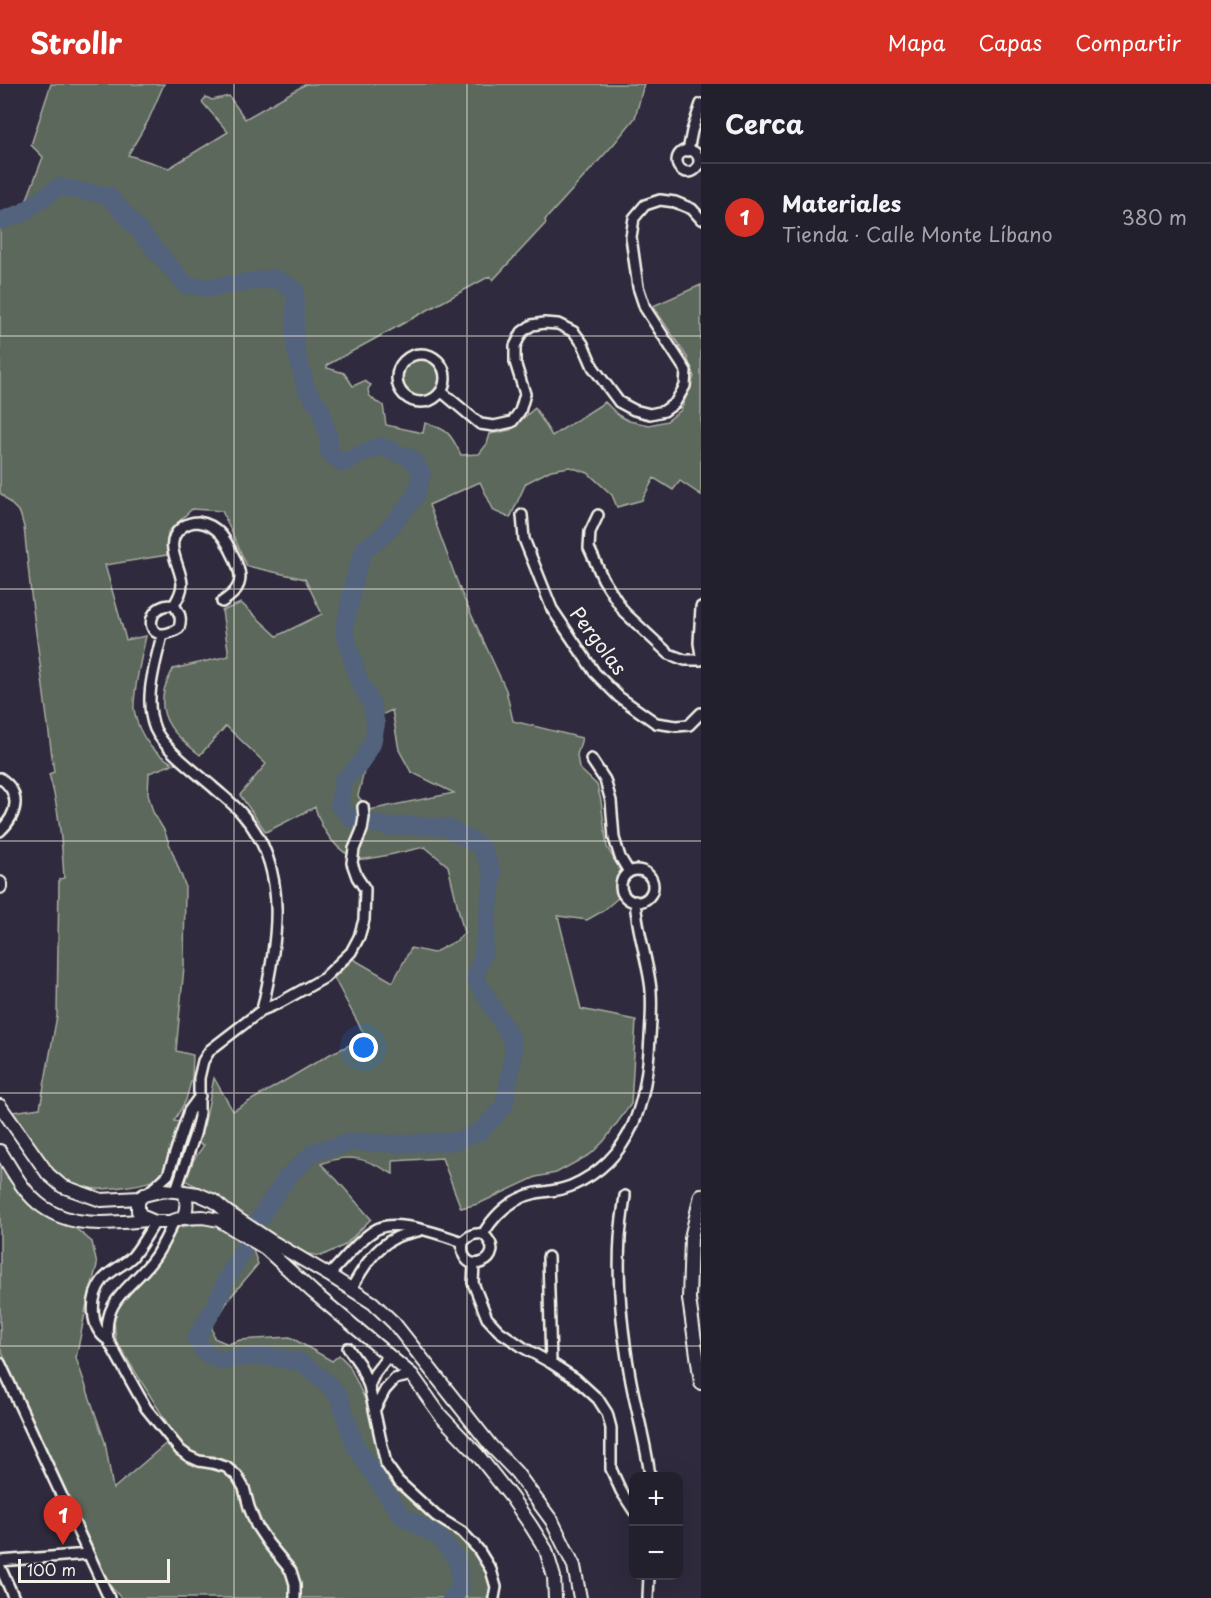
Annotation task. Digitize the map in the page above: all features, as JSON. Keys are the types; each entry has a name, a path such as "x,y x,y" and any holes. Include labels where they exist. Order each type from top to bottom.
{"street":[{"path":"688,151 701,104"},
{"path":"442,392 480,424 494,426 512,422 520,411 525,394 515,362 515,346 522,332 532,325 558,324 574,332 583,344 593,367 619,402 634,410 650,414 664,411 675,403 685,386 686,371 645,308 638,286 631,237 634,218 645,205 660,200 675,201 692,209 701,219"},
{"path":"420,354 431,356 446,372 446,383 442,392 433,399 422,402 411,400 402,393 397,384 397,373 401,363 409,356 420,354"},
{"name":"Pergolas","path":"522,515 524,539 552,609 595,674 619,697 656,723 689,725 701,713"},
{"path":"598,515 590,532 589,548 603,579 624,612 669,654 685,660 701,660"},
{"path":"174,605 181,593 182,583 172,546 174,537 182,528 193,522 206,523 218,530 226,540 239,570 240,578 237,589 232,596 222,602"},
{"path":"174,605 182,620 179,628 162,635 155,632 151,625 152,616 158,609 174,605"},
{"path":"701,607 699,643 701,655"},
{"path":"162,635 152,675 150,696 155,730 166,745 244,816 257,835 274,880 277,919 269,980 262,1010"},
{"path":"591,759 604,780 611,801 614,838 628,872"},
{"path":"0,778 8,784 13,793 15,810 0,831"},
{"path":"295,1598 295,1584 291,1571 256,1525 244,1488 237,1476 226,1467 199,1461 180,1450 146,1408 108,1340 106,1329 110,1310 116,1299 146,1269 178,1219 184,1215 187,1203 180,1191 199,1117 199,1078 203,1061 210,1050 262,1010 324,978 351,952 359,937 364,920 365,889 352,863 354,849 362,830 363,812"},
{"path":"643,871 651,877 653,887 649,897 645,900 635,902 626,896 621,886 628,872 643,871"},
{"path":"483,1234 490,1221 510,1204 533,1194 560,1190 586,1179 609,1161 630,1134 641,1105 648,1073 652,1014 651,984 636,922 635,902"},
{"path":"151,1221 143,1217 137,1207 144,1196 168,1175 189,1111 200,1096"},
{"path":"0,1106 48,1174 62,1186 101,1200 144,1196 164,1190 198,1194 214,1201 223,1216 268,1245 329,1275 373,1303 394,1323 491,1446 516,1472 552,1521 574,1566 580,1598"},
{"path":"0,1151 27,1191 43,1207 82,1222 104,1224 223,1216"},
{"path":"701,1195 691,1238 689,1278 689,1299 701,1383"},
{"path":"625,1196 620,1240 623,1328 630,1378 650,1472"},
{"path":"108,1340 102,1336 96,1325 93,1312 94,1300 103,1280 131,1258 151,1221"},
{"path":"329,1275 367,1236 379,1228 397,1226 423,1229 463,1242"},
{"path":"351,1289 366,1264 395,1237 423,1229"},
{"path":"475,1233 483,1234 490,1240 492,1249 490,1257 483,1263 474,1264 466,1260 462,1251 463,1242 475,1233"},
{"path":"360,1243 374,1255"},
{"path":"268,1245 313,1292 412,1375 441,1416 511,1497 546,1550 554,1577 555,1598"},
{"path":"548,1257 551,1363"},
{"path":"131,1258 133,1264 138,1268 146,1269"},
{"path":"474,1264 473,1283 487,1318 499,1331 576,1379 597,1399 607,1413 610,1428 611,1469 629,1504"},
{"path":"348,1348 360,1365 369,1386 387,1464 398,1481 436,1516 462,1532 478,1549 491,1570 496,1587 494,1598"},
{"path":"369,1386 375,1373 389,1355"},
{"path":"0,1363 109,1598"},
{"path":"375,1409 385,1390 395,1379 412,1375"},
{"path":"477,1455 491,1446"},
{"path":"0,1561 88,1554"},
{"path":"0,1567 15,1598"},
{"path":"648,1598 649,1580"}],"green space":[{"path":"51,84 164,84 148,121 128,155 169,168 228,132 202,102 206,97 212,100 229,96 245,119 306,84 644,84 635,118 545,220 546,223 493,280 490,276 327,365 327,368 344,373 353,386 364,381 371,385 368,389 369,395 383,405 386,425 423,433 425,423 444,430 451,437 461,455 479,454 487,444 490,434 510,430 535,408 552,436 605,402 618,415 629,421 649,425 667,421 681,410 694,377 687,357 653,306 701,285 701,495 680,481 673,490 654,478 642,500 617,507 612,495 588,473 570,467 551,470 526,483 510,518 494,511 480,482 429,505 461,592 506,690 513,721 582,738 577,755 579,768 597,785 607,847 620,870 619,897 603,911 587,920 558,916 581,1009 636,1020 631,1104 604,1141 591,1154 556,1173 536,1177 478,1204 461,1208 442,1158 393,1161 393,1174 375,1164 358,1159 331,1160 321,1164 371,1219 345,1245 321,1256 307,1254 286,1244 238,1215 210,1193 186,1181 194,1159 204,1145 174,1136 168,1163 161,1176 147,1182 126,1186 105,1189 89,1188 69,1181 52,1169 33,1146 12,1112 40,1108 57,1016 59,879 64,878 60,826 49,774 54,772 24,527 20,513 0,493 0,221 22,212 43,157 31,145","holes":["192,509 222,511 247,566 305,579 322,614 277,636 241,603 222,611 229,656 173,669 165,686 163,702 164,712 172,728 200,755 226,726 266,764 240,795 266,832 315,807 325,832 343,851 359,859 425,847 448,866 464,933 456,941 433,953 411,948 393,982 353,959 334,978 366,1038 332,1053 233,1111 214,1078 204,1126 174,1121 186,1100 192,1078 193,1055 176,1051 184,967 185,885 164,830 153,812 148,794 149,773 173,764 151,747 136,719 135,693 146,636 126,640 105,565 167,555 168,532","392,710 399,750 411,772 454,793 369,810 358,796 367,759 364,745 368,726 377,717"]},
{"path":"421,359 435,364 440,378 435,392 421,397 407,392 402,378 407,364"},
{"path":"0,1165 6,1176 43,1215 75,1228 92,1242 97,1265 76,1358 105,1442 113,1489 170,1440 183,1456 231,1475 270,1552 288,1574 292,1598 121,1598 111,1587 0,1348"},
{"path":"203,1223 225,1229 252,1247 258,1264 229,1299 212,1327 214,1338 228,1344 240,1340 290,1337 332,1361 339,1355 349,1365 368,1406 373,1433 391,1479 433,1521 465,1539 492,1579 491,1598 295,1598 293,1567 274,1544 257,1513 250,1491 239,1473 213,1456 197,1456 182,1447 116,1341 114,1320 120,1300 175,1228"}],"waterway":[{"path":"0,221 22,213 59,187 109,196 186,285 209,288 275,278 295,290 295,346 306,388 321,410 329,439 329,452 342,463 380,446 412,459 422,474 415,497 381,538 365,548 356,572 344,631 358,678 371,703 376,724 372,744 360,764 343,781 339,805 351,818 389,827 409,825 447,828 481,846 493,874 483,954 475,978 511,1038 514,1051 504,1106 481,1131 456,1141 404,1144 351,1142 314,1152 288,1176 264,1211 196,1338 205,1353 222,1361 264,1356 301,1362 326,1382 340,1398 357,1448 401,1515 440,1538 457,1560 461,1588 451,1598"}],"place":[{"name":"Materiales","path":"63,1545"}]}
